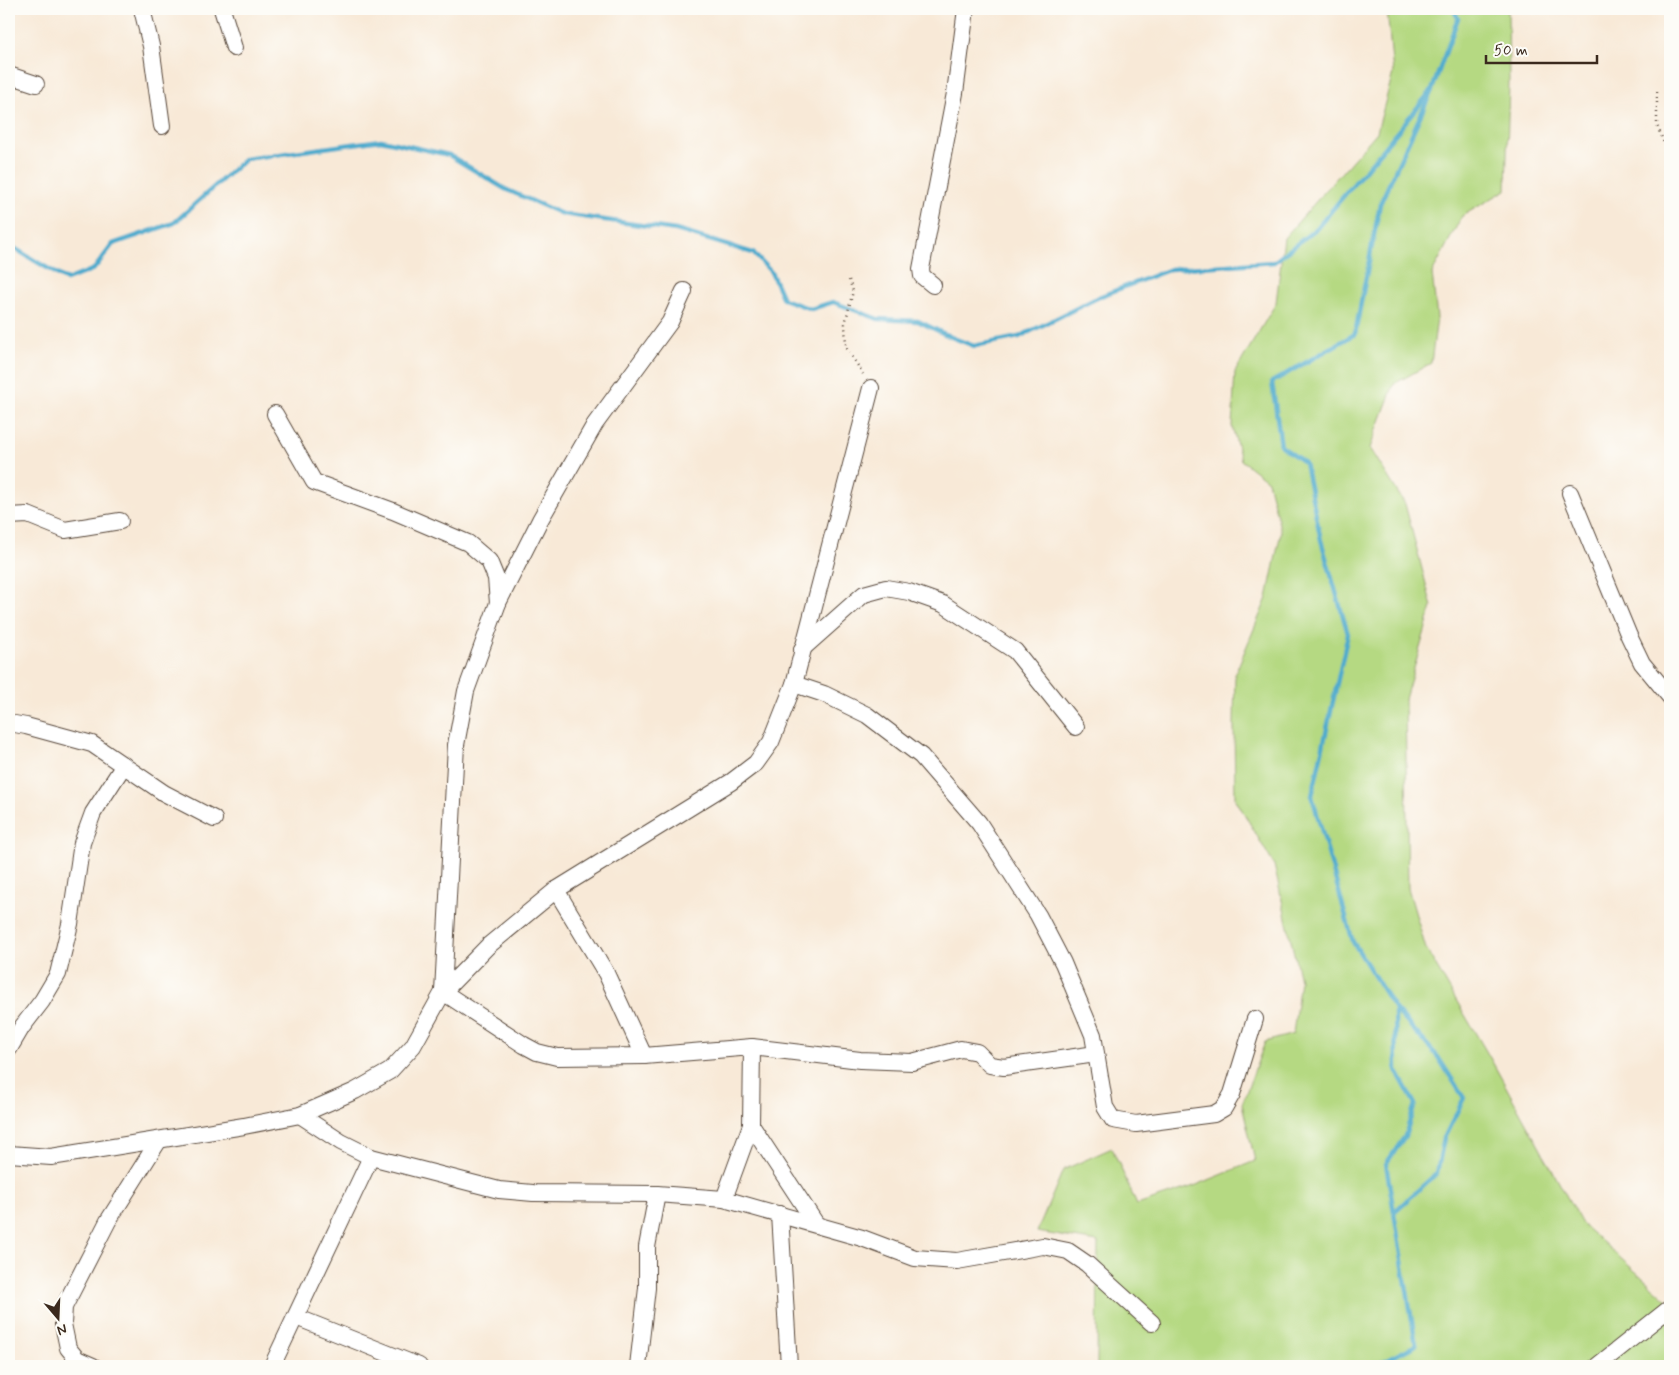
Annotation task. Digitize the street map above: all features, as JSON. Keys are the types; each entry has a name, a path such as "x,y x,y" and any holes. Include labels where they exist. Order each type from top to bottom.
{"street":[{"path":"142,9 151,46 162,126"},
{"path":"222,9 234,48"},
{"path":"933,285 922,276 921,269 955,93 966,9"},
{"path":"9,75 36,84"},
{"path":"443,992 456,745 466,691 498,603 540,520 595,424 670,322 684,292"},
{"path":"9,1154 51,1157 300,1115 355,1092 390,1071 413,1046 443,992 488,946 556,890 731,782 756,763 771,742 794,684 871,388"},
{"path":"275,414 314,482 393,511 468,543 489,561 496,578 498,603"},
{"path":"1570,493 1642,663 1670,697"},
{"path":"9,516 28,515 65,530 120,521"},
{"path":"802,649 864,594 886,588 909,592 943,604 1016,651 1076,727"},
{"path":"794,684 824,694 867,715 921,756 979,822 1005,860 1038,915 1063,963 1093,1035 1105,1107 1113,1120 1136,1124 1214,1114 1224,1108 1232,1094 1255,1019"},
{"path":"9,723 92,744 164,793 214,819"},
{"path":"9,1049 58,974 70,924 82,843 93,813 124,765"},
{"path":"556,890 606,973 644,1056"},
{"path":"443,992 524,1045 537,1052 557,1057 644,1056 752,1048 860,1060 912,1062 961,1049 977,1052 990,1065 1004,1067 1096,1054"},
{"path":"724,1199 752,1125 752,1048"},
{"path":"300,1115 341,1142 371,1157 499,1190 533,1193 657,1194 724,1199 862,1238 915,1258 957,1261 1043,1246 1068,1252 1087,1264 1152,1323"},
{"path":"752,1125 816,1224"},
{"path":"93,1366 77,1359 68,1348 63,1324 64,1307 108,1221 159,1140"},
{"path":"272,1366 371,1157"},
{"path":"638,1366 647,1288 646,1247 657,1194"},
{"path":"780,1214 789,1366"},
{"path":"1597,1366 1670,1308"},
{"path":"296,1317 419,1366"}],"path":[{"path":"1657,92 1657,125 1670,159"},
{"path":"849,280 853,291 845,324 846,347 871,388"}],"green space":[{"path":"1387,9 1508,9 1509,83 1506,190 1462,216 1432,273 1437,318 1431,363 1394,384 1370,448 1405,504 1432,607 1405,699 1408,888 1426,949 1489,1056 1582,1224 1670,1302 1670,1366 1097,1366 1098,1242 1037,1232 1063,1170 1112,1148 1137,1205 1194,1186 1255,1161 1242,1104 1265,1042 1293,1034 1300,980 1274,865 1235,798 1235,674 1267,598 1281,532 1268,481 1241,460 1232,426 1235,372 1276,303 1284,238 1377,132 1393,73"}],"waterway":[{"path":"1375,1366 1416,1345 1386,1164 1405,1136 1415,1104 1396,1070 1395,1009 1353,942 1312,796 1348,634 1321,540 1305,463 1281,446 1272,382 1355,334 1380,204 1432,90 1458,18 1453,9"},
{"path":"9,245 67,280 94,269 113,244 174,223 245,159 381,140 449,155 505,189 562,214 676,230 753,253 771,272 783,299 811,309 833,302 878,319 918,321 974,346 1019,337 1101,296 1171,269 1274,262 1317,228 1432,90"},
{"path":"1394,1212 1437,1173 1444,1138 1464,1098 1438,1057 1395,1009"}]}
